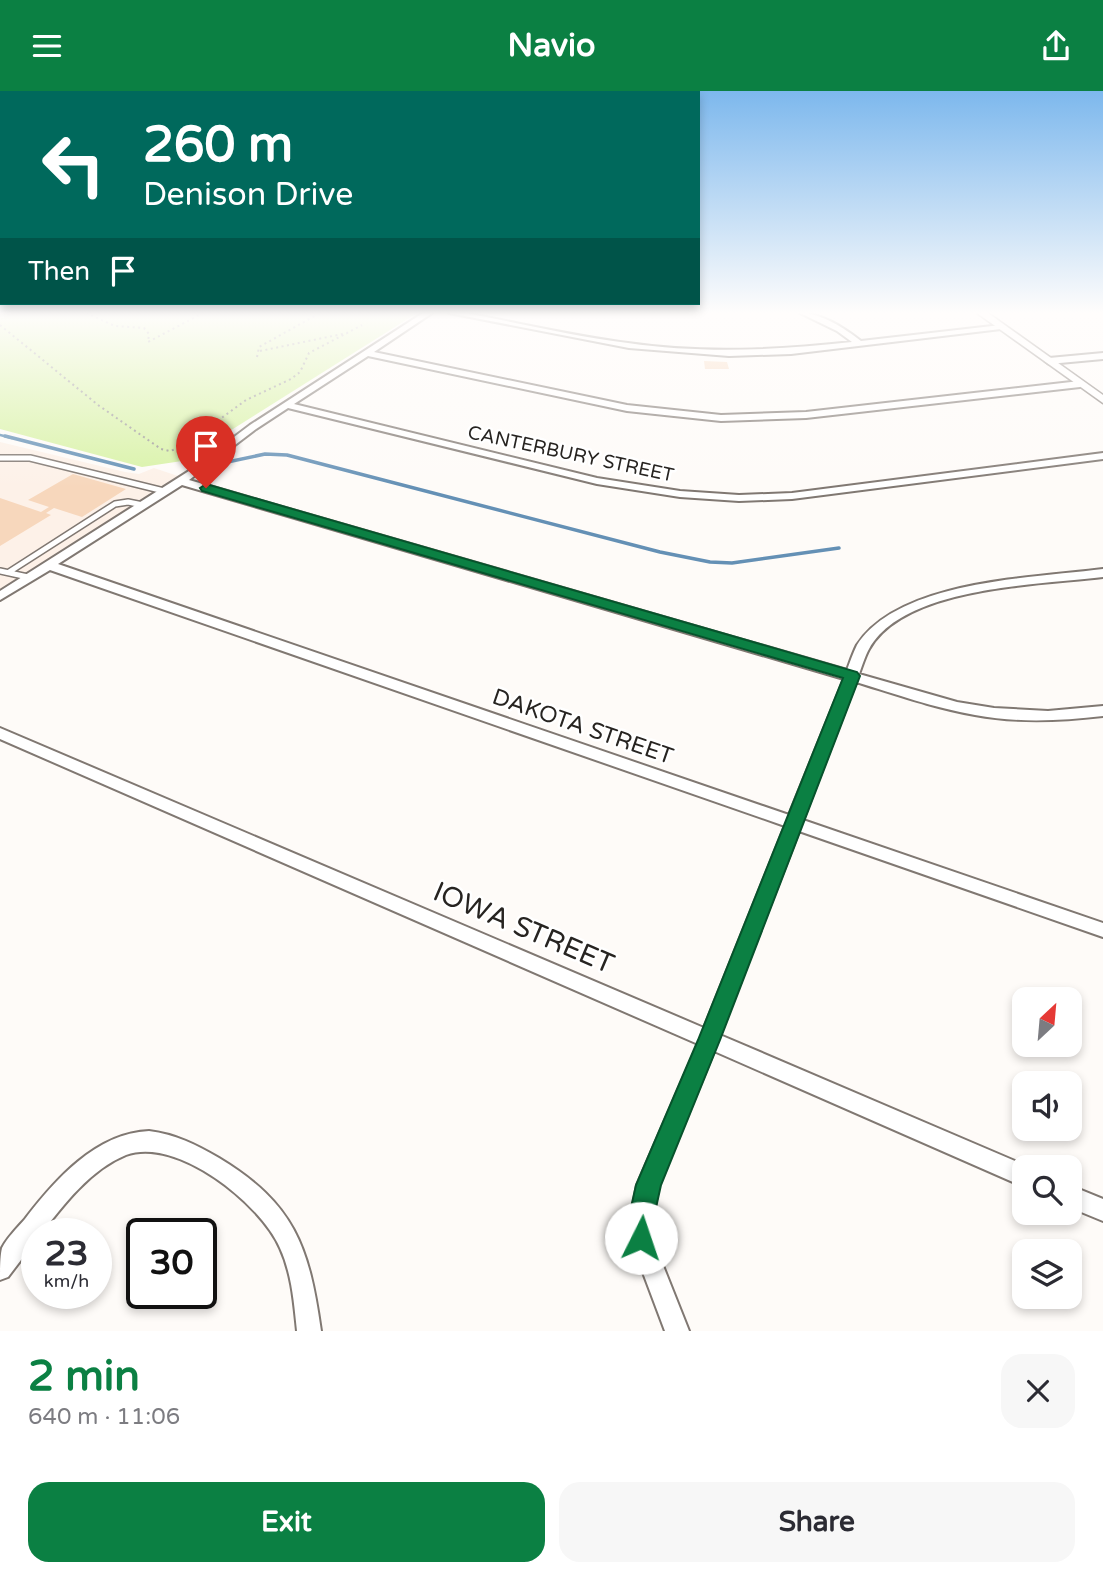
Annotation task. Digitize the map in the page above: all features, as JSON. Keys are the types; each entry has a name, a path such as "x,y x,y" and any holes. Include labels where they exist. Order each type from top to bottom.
{"street":[{"path":"0,596 181,481 286,405 339,371"},
{"path":"450,371 626,408 721,418 806,415 1080,384"},
{"path":"1062,371 1103,400"},
{"name":"CANTERBURY STREET","path":"286,405 597,481 707,496 802,495 1103,456"},
{"path":"181,481 985,713 1047,717 1103,711"},
{"name":"DAKOTA STREET","path":"48,565 1103,930"},
{"path":"677,1331 646,1251 641,1221 648,1185 709,1040 863,647 873,633 891,617 914,604 960,591 1103,573"},
{"name":"IOWA STREET","path":"0,733 1012,1171"},
{"path":"0,1269 32,1228 83,1172 119,1147 138,1142 164,1143 190,1153 236,1179 267,1206 280,1224 299,1269 309,1331"},
{"path":"1082,1201 1103,1210"}],"lane":[{"path":"0,458 21,456 79,471 115,476 164,491"},
{"path":"9,572 115,504 128,502 143,505"},
{"path":"0,571 28,577"}],"path":[{"path":"52,371 108,415 161,449 170,451 182,447 246,400 291,379 301,371"}],"shaded area":[{"path":"0,442 125,472 139,474 154,468 178,476 0,590"}],"green space":[{"path":"0,371 325,371 182,461 142,467 0,429"}],"building":[{"path":"73,474 126,489 82,517 54,508 46,513 51,515 0,546 0,498 41,512 49,507 28,500"}],"waterway":[{"path":"0,435 12,438"},
{"path":"5,436 134,469"},
{"path":"218,464 265,454 287,455 660,552 710,562 732,563 839,548"}],"route":[{"path":"206,488 852,676 709,1040 648,1185 641,1221 641,1238"}]}
